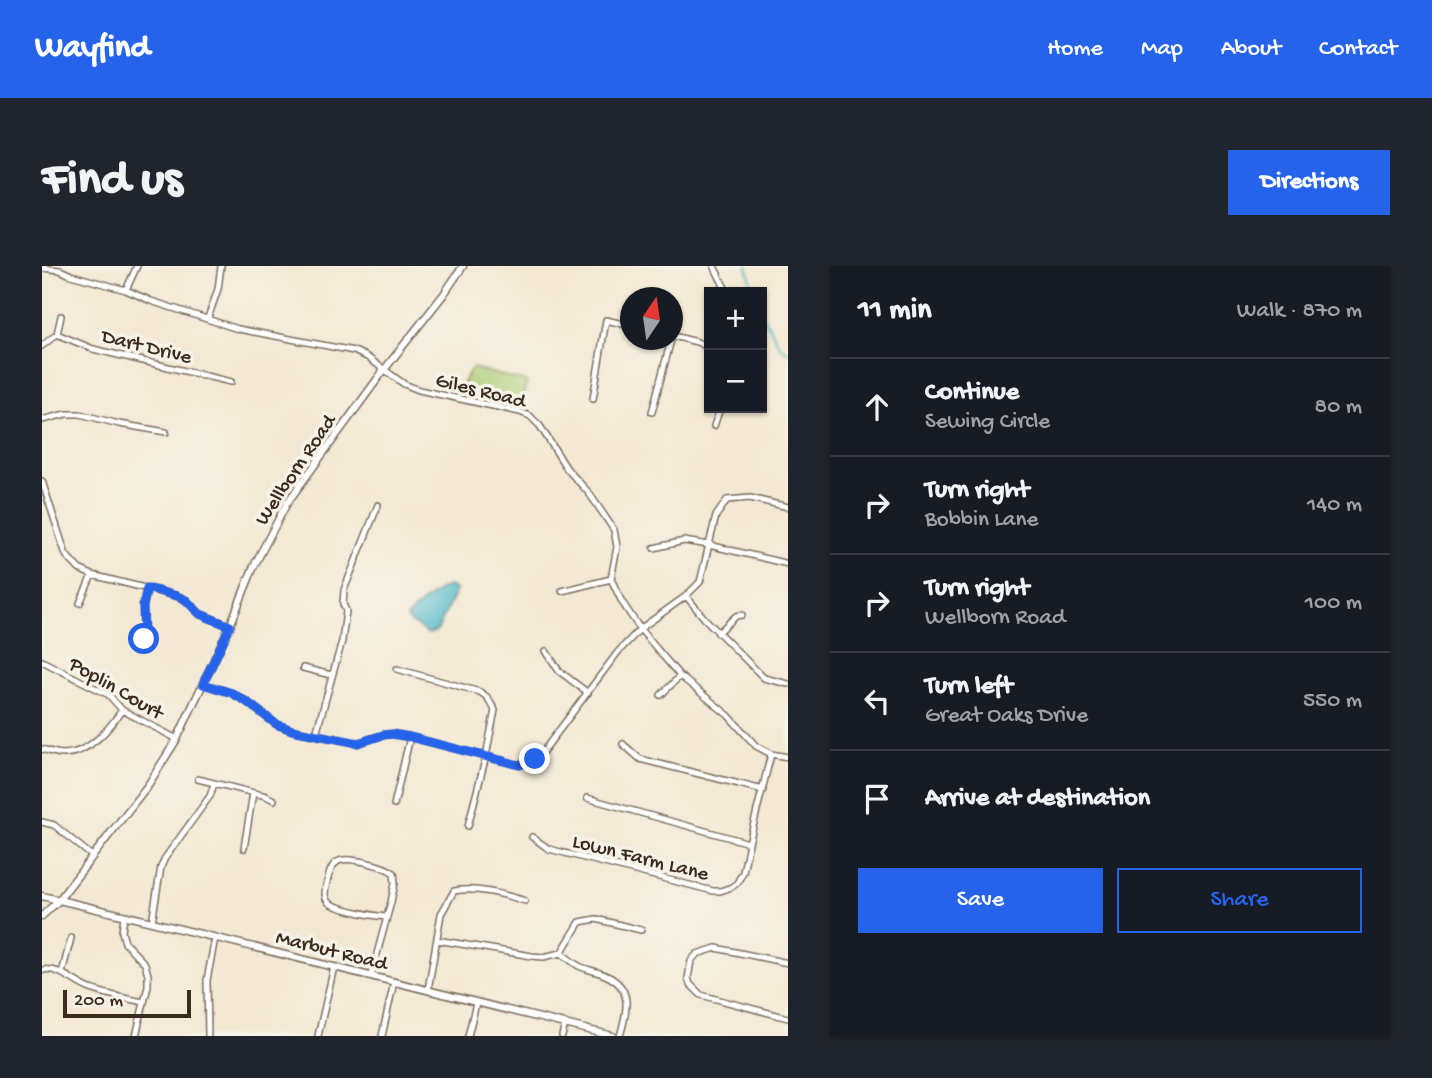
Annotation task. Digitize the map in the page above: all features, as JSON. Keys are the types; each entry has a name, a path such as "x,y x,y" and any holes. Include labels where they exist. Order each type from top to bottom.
{"street":[{"path":"125,290 137,266"},
{"path":"208,318 218,289 221,266"},
{"name":"Wellborn Road","path":"44,914 58,901 148,785 177,739 230,626 254,566 287,503 463,266"},
{"path":"713,266 724,287"},
{"name":"Giles Road","path":"42,268 60,270 125,290 239,329 354,351 367,357 404,384 419,390 530,416 540,426 567,469 589,493 614,530 617,547 611,579"},
{"path":"42,346 57,334 61,316"},
{"path":"593,399 606,320 620,323"},
{"name":"Dart Drive","path":"57,334 93,349 231,382"},
{"path":"683,340 704,346"},
{"path":"652,412 669,350"},
{"path":"714,426 718,413"},
{"path":"42,420 66,414 80,414 166,432"},
{"path":"42,481 66,555 79,569 92,575 177,596 186,600 200,614 230,626"},
{"path":"203,684 232,693 276,724 292,730 358,743 392,734 519,765 542,753 618,652 640,629 686,596 700,582 716,516 727,500 750,498 788,507"},
{"path":"316,734 342,641 346,611 343,604 344,590 378,505"},
{"path":"654,548 684,541 788,564"},
{"path":"80,603 92,575"},
{"path":"562,591 611,579 640,629 680,676 728,715 756,746 771,754 788,757"},
{"path":"144,639 143,606 147,588"},
{"path":"686,596 718,633 764,678 788,684"},
{"path":"718,633 736,616 743,615"},
{"path":"546,651 559,671 588,693"},
{"name":"Poplin Court","path":"42,661 109,695 122,710 177,739"},
{"path":"303,668 331,675"},
{"path":"397,669 480,692 487,697 495,710 468,826"},
{"path":"662,695 680,676"},
{"path":"42,749 66,754 78,751 111,727 122,710"},
{"path":"394,805 410,737"},
{"path":"623,744 640,759 762,790"},
{"name":"Lown Farm Lane","path":"532,837 549,849 713,891 732,887 743,872 771,754"},
{"path":"198,779 274,800"},
{"path":"152,922 161,867 165,858 210,796 214,783"},
{"path":"244,848 253,793"},
{"path":"587,798 749,843"},
{"path":"42,822 54,825 92,856"},
{"path":"372,976 391,902 395,877 392,871 347,859 336,862 327,883 327,901 335,906 386,917"},
{"path":"428,990 441,914 454,891 478,890 525,901"},
{"path":"44,897 47,905 44,914"},
{"name":"Marbut Road","path":"44,897 613,1036"},
{"path":"124,916 122,932 125,943 145,964 148,975 148,986 136,1036"},
{"path":"437,940 543,957 561,953 580,922 596,919 641,930"},
{"path":"62,973 71,938"},
{"path":"208,1036 207,980 215,938"},
{"path":"788,963 716,948 697,954 691,961 688,978 701,995 788,1017"},
{"path":"561,953 577,965 611,978 623,991 626,1009 620,1036"},
{"path":"318,1036 334,967"},
{"path":"42,970 62,973 86,987 107,994 143,1002"},
{"path":"382,1036 394,982"},
{"path":"468,1036 476,1003"},
{"path":"562,1036 565,1024"}],"green space":[{"path":"472,368 527,382 519,409 455,395"}],"water":[{"path":"448,586 454,588 455,592 437,631 428,634 409,621 407,618 419,605"}],"waterway":[{"path":"747,266 753,287"},
{"path":"767,323 779,345 788,353"}],"route":[{"path":"144,639 143,606 147,588 186,600 200,614 230,626 203,684 232,693 276,724 348,742 358,743 392,734 519,765 535,759"}]}
